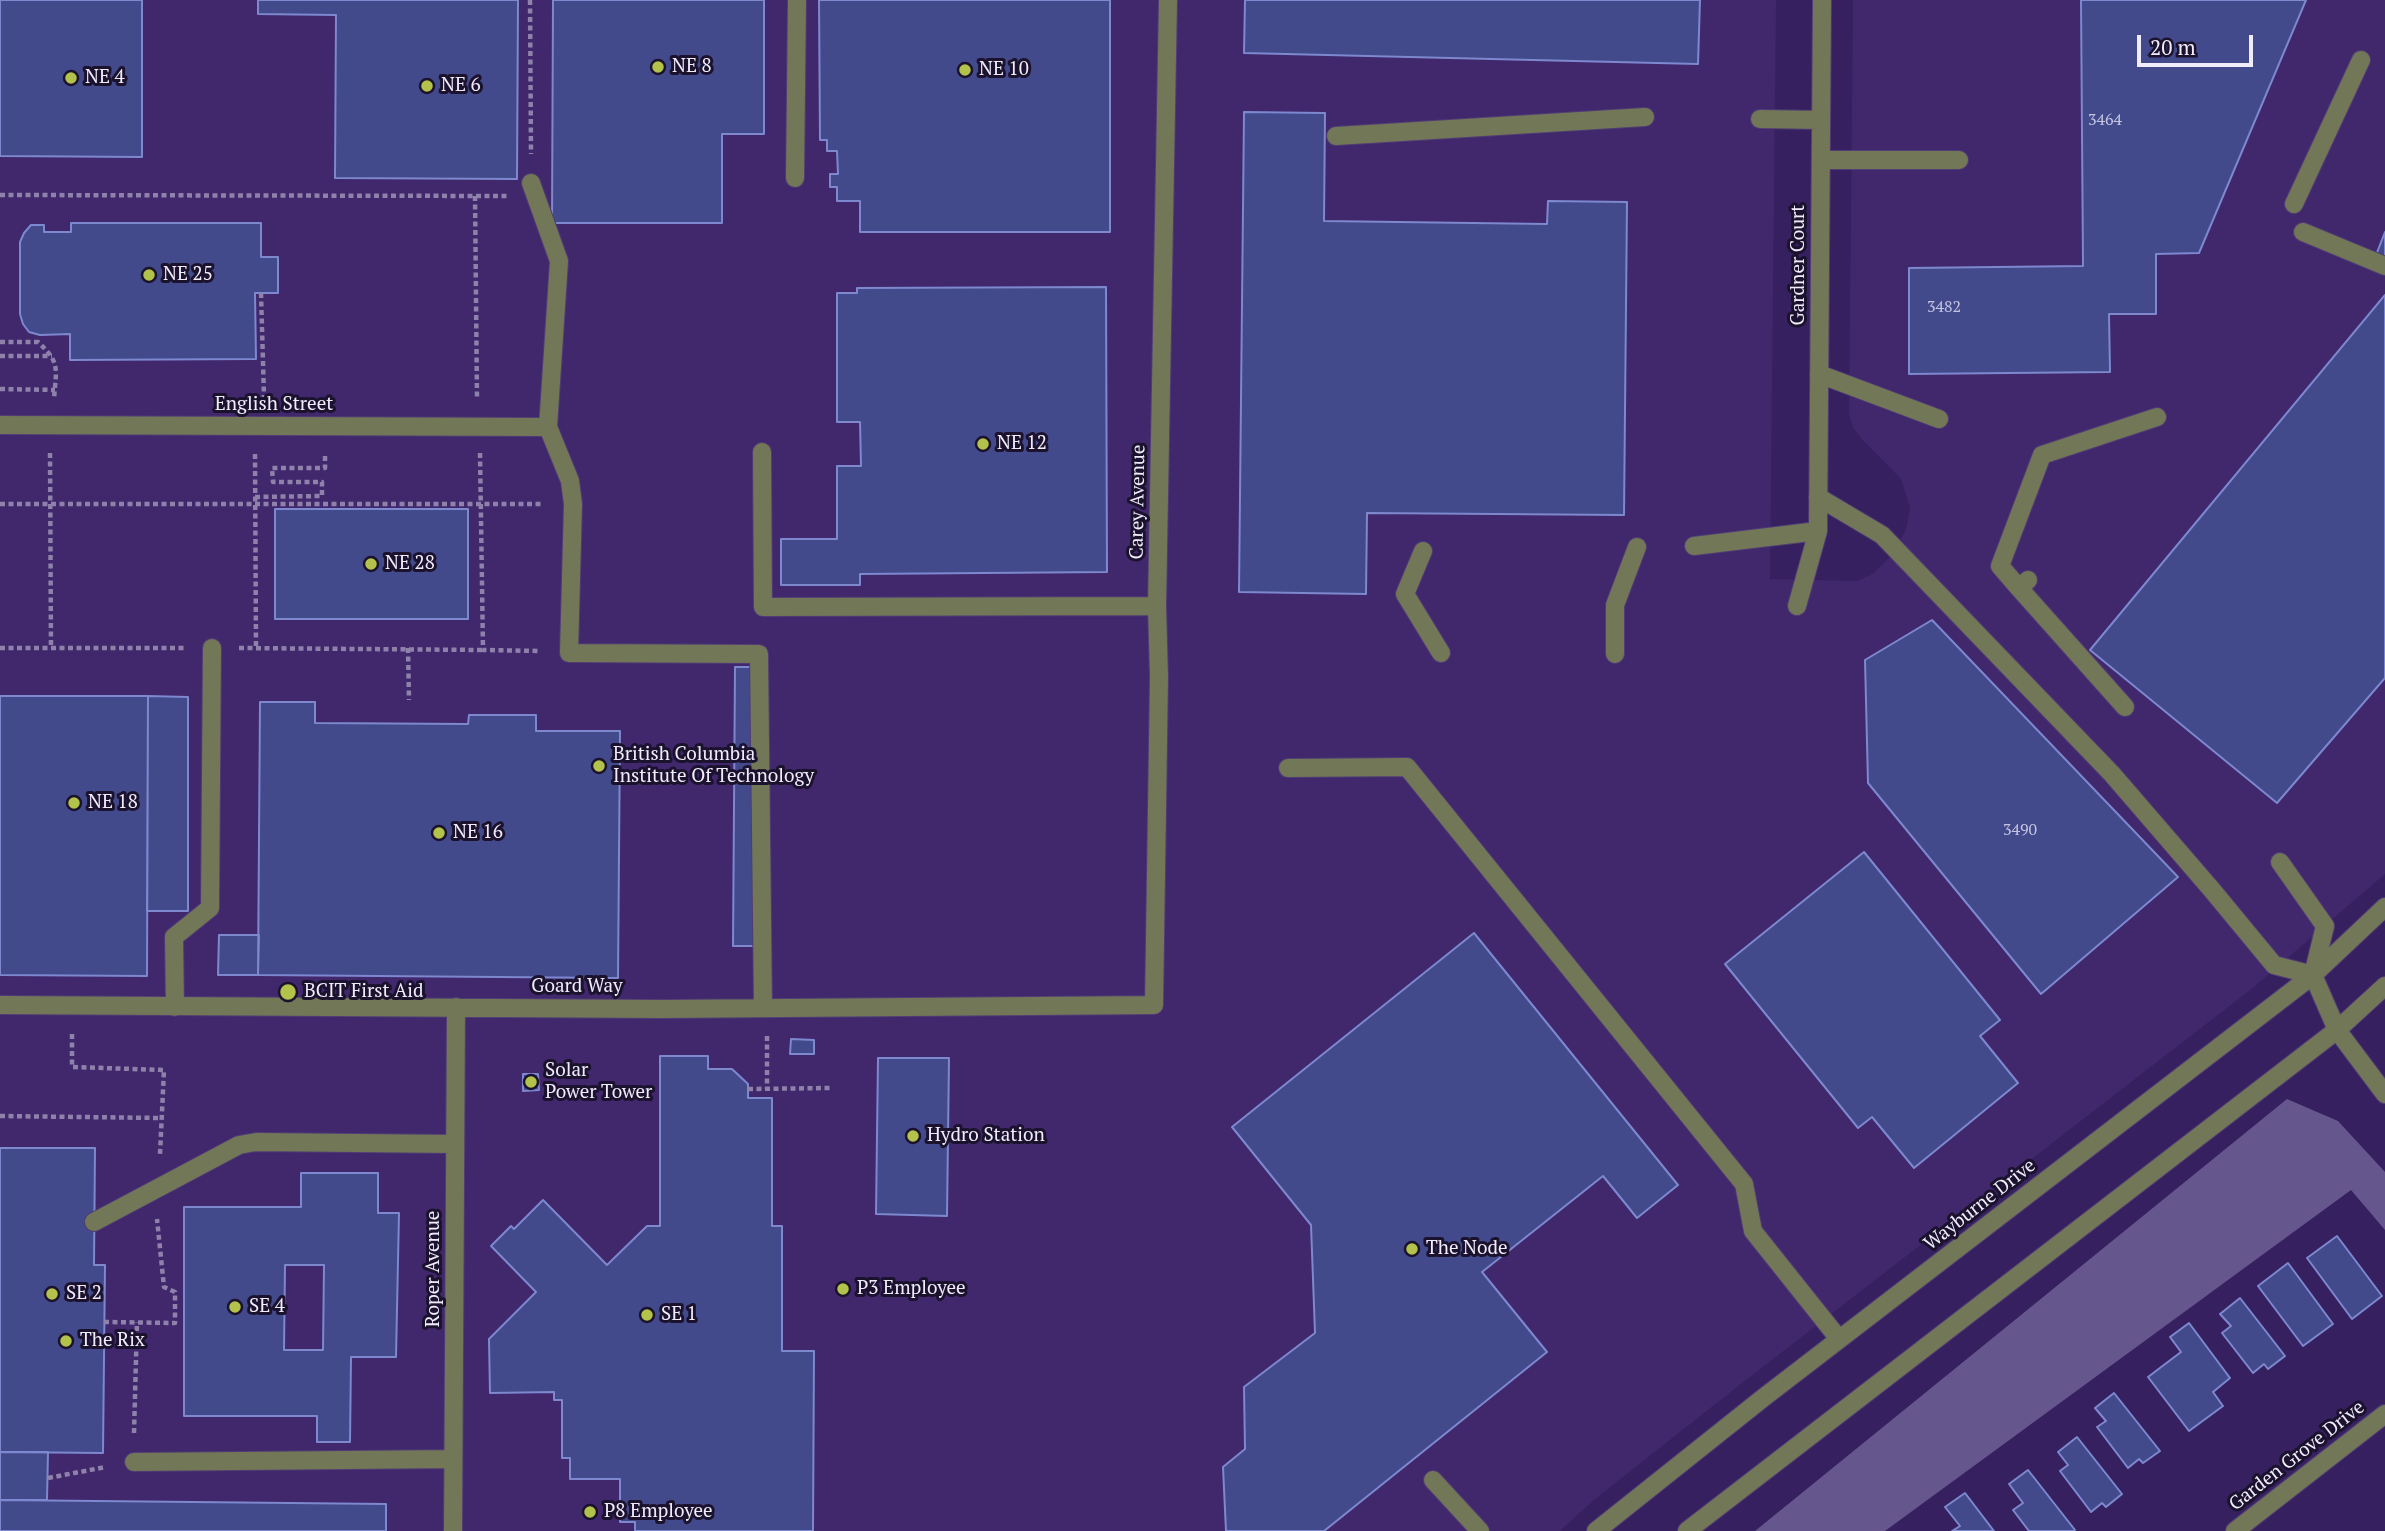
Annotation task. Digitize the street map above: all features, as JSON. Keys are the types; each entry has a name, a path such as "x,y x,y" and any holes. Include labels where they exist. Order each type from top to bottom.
{"street":[{"path":"795,178 797,0"},
{"name":"Carey Avenue","path":"1154,1005 1159,677 1157,606 1168,0"},
{"name":"Gardner Court","path":"1797,606 1818,531 1822,0"},
{"path":"2294,204 2361,60"},
{"path":"1336,136 1645,117"},
{"path":"1760,119 1821,120"},
{"path":"1821,160 1959,160"},
{"path":"534,190 559,261 548,427 570,481 573,504 569,653 760,654 763,1008"},
{"path":"2303,232 2385,266"},
{"path":"1819,374 1939,419"},
{"path":"2125,707 2024,584 2000,566 2042,455 2157,417"},
{"name":"English Street","path":"0,425 548,427"},
{"path":"762,452 763,607 1157,606"},
{"path":"1818,497 1882,535 2112,775 2274,965 2313,975"},
{"path":"1694,546 1818,531"},
{"path":"1615,654 1615,605 1637,547"},
{"path":"1423,551 1405,594 1441,653"},
{"path":"175,1007 174,937 210,908 212,648"},
{"path":"1288,768 1407,767 1744,1184 1753,1231 1839,1339"},
{"path":"2280,862 2325,926 2313,975 2337,1030 2385,1094"},
{"name":"Wayburne Drive","path":"1596,1531 1839,1339 2313,975 2385,907"},
{"path":"1687,1531 2337,1030 2385,986"},
{"name":"Goard Way","path":"0,1005 763,1008 1154,1005"},
{"name":"Roper Avenue","path":"453,1531 456,1007"},
{"path":"94,1222 239,1145 256,1142 455,1144"},
{"name":"Garden Grove Drive","path":"2235,1531 2385,1414"},
{"path":"134,1462 453,1459"},
{"path":"1433,1480 1480,1531"}],"path":[{"path":"0,195 475,195 534,190 530,0"},
{"path":"475,195 476,388"},
{"path":"261,293 262,385"},
{"path":"0,342 38,342 53,356 55,390 0,389"},
{"path":"0,356 53,356"},
{"path":"0,504 255,500 322,496 322,482 273,482 272,468 325,468 326,426"},
{"path":"481,462 483,650 569,653"},
{"path":"256,463 256,648"},
{"path":"50,464 51,648"},
{"path":"255,500 480,506 573,504"},
{"path":"408,648 409,701"},
{"path":"71,1005 72,1067 164,1070 160,1158"},
{"path":"767,1046 767,1089"},
{"path":"748,1089 830,1088"},
{"path":"0,1116 162,1118"},
{"path":"104,1322 175,1322 175,1292 164,1287 156,1215"},
{"path":"48,1478 134,1462 137,1322"}],"shaded area":[{"path":"0,0 1776,0 1770,579 1857,581 1873,574 1892,555 1906,529 1910,508 1901,479 1853,428 1849,414 1853,0 2385,0 2385,874 2254,987 1746,1380 1595,1499 1560,1531 0,1531"},
{"path":"2287,1099 2338,1121 2385,1172 2385,1230 2351,1190 1885,1531 1755,1531"}],"building":[{"name":"NE 4","path":"0,0 142,0 142,157 0,156"},
{"name":"NE 6","path":"258,0 518,0 517,179 335,178 336,15 258,14"},
{"name":"NE 8","path":"553,0 764,0 764,134 722,134 722,223 552,223"},
{"name":"NE 10","path":"819,0 1110,0 1110,232 860,232 860,201 837,201 837,187 830,187 830,174 838,174 837,151 827,151 827,140 820,140"},
{"path":"1245,0 1700,0 1698,64 1244,53"},
{"path":"2081,0 2306,0 2199,253 2156,254 2156,314 2109,314 2110,372 1909,374 1909,268 2083,266"},
{"path":"1244,112 1325,113 1324,221 1547,224 1548,201 1627,202 1624,515 1367,513 1366,594 1239,592"},
{"name":"NE 25","path":"71,223 261,223 261,257 278,257 278,293 255,293 256,359 70,360 70,334 40,335 29,332 20,314 20,242 31,225 44,225 44,232 71,232"},
{"path":"2385,232 2385,259 2376,255"},
{"name":"NE 12","path":"1106,287 1107,572 860,574 860,585 781,585 781,539 837,539 837,466 861,466 860,422 837,422 837,293 857,293 857,288"},
{"path":"2385,295 2385,678 2277,803 2090,650"},
{"name":"NE 28","path":"275,509 468,509 468,619 275,619"},
{"path":"1932,620 2178,877 2041,994 1868,783 1865,660"},
{"path":"735,667 756,667 754,946 733,946"},
{"name":"NE 18","path":"0,696 148,696 147,976 0,975"},
{"name":"NE 18","path":"148,696 188,697 188,911 147,911"},
{"name":"NE 16","path":"260,702 315,702 315,723 468,724 469,715 536,715 536,731 620,731 618,978 258,975"},
{"path":"1864,852 2000,1020 1980,1036 2018,1083 1914,1168 1872,1117 1858,1128 1725,964"},
{"name":"The Node","path":"1474,933 1678,1185 1637,1218 1603,1176 1482,1272 1547,1352 1324,1531 1226,1531 1223,1467 1245,1449 1244,1387 1315,1333 1311,1225 1232,1127"},
{"path":"219,935 259,935 258,975 218,975"},
{"path":"791,1039 814,1040 814,1054 790,1054"},
{"name":"SE 1","path":"660,1056 708,1056 708,1069 732,1069 748,1084 748,1098 772,1098 772,1226 782,1226 782,1351 814,1351 813,1531 635,1531 635,1522 620,1522 620,1479 570,1479 570,1458 562,1458 562,1400 554,1400 554,1392 490,1393 489,1339 536,1292 491,1246 511,1226 514,1229 543,1200 607,1265 647,1226 660,1226"},
{"name":"Hydro Station","path":"878,1058 949,1058 947,1216 876,1214"},
{"name":"Solar Power Tower","path":"523,1074 538,1074 539,1090 523,1091"},
{"name":"SE 2","path":"0,1148 95,1148 94,1265 105,1265 103,1453 0,1452"},
{"name":"SE 4","path":"301,1173 378,1173 378,1213 399,1213 396,1357 351,1357 350,1442 317,1442 317,1416 184,1416 184,1207 301,1207","holes":["285,1265 324,1265 323,1350 284,1350"]},
{"path":"2337,1236 2382,1296 2352,1319 2307,1258"},
{"path":"2288,1263 2333,1324 2303,1346 2258,1286"},
{"path":"2240,1298 2285,1356 2268,1369 2264,1364 2253,1373 2222,1333 2231,1326 2220,1314"},
{"path":"2189,1323 2230,1378 2213,1392 2223,1406 2189,1431 2148,1377 2181,1352 2170,1337"},
{"path":"2114,1393 2160,1451 2143,1463 2139,1459 2128,1468 2097,1427 2106,1421 2095,1408"},
{"path":"2077,1437 2122,1494 2106,1507 2102,1503 2091,1512 2060,1471 2068,1465 2058,1452"},
{"path":"0,1452 48,1452 47,1500 0,1500"},
{"path":"2028,1470 2074,1531 2029,1531 2013,1510 2023,1503 2009,1484"},
{"path":"1965,1493 1994,1531 1952,1531 1960,1526 1945,1507"},
{"path":"0,1500 386,1504 386,1531 0,1531"}],"place":[{"name":"NE 8","path":"658,67"},
{"name":"NE 10","path":"965,70"},
{"name":"NE 4","path":"71,78"},
{"name":"NE 6","path":"427,86"},
{"name":"NE 25","path":"149,275"},
{"name":"NE 12","path":"983,444"},
{"name":"NE 28","path":"371,564"},
{"name":"British Columbia Institute Of Technology","path":"599,766"},
{"name":"NE 18","path":"74,803"},
{"name":"NE 16","path":"439,833"},
{"name":"BCIT First Aid","path":"288,992"},
{"name":"Solar Power Tower","path":"531,1082"},
{"name":"Hydro Station","path":"913,1136"},
{"name":"The Node","path":"1412,1249"},
{"name":"P3 Employee","path":"843,1289"},
{"name":"SE 2","path":"52,1294"},
{"name":"SE 4","path":"235,1307"},
{"name":"SE 1","path":"647,1315"},
{"name":"The Rix","path":"66,1341"},
{"name":"P8 Employee","path":"590,1512"}]}
